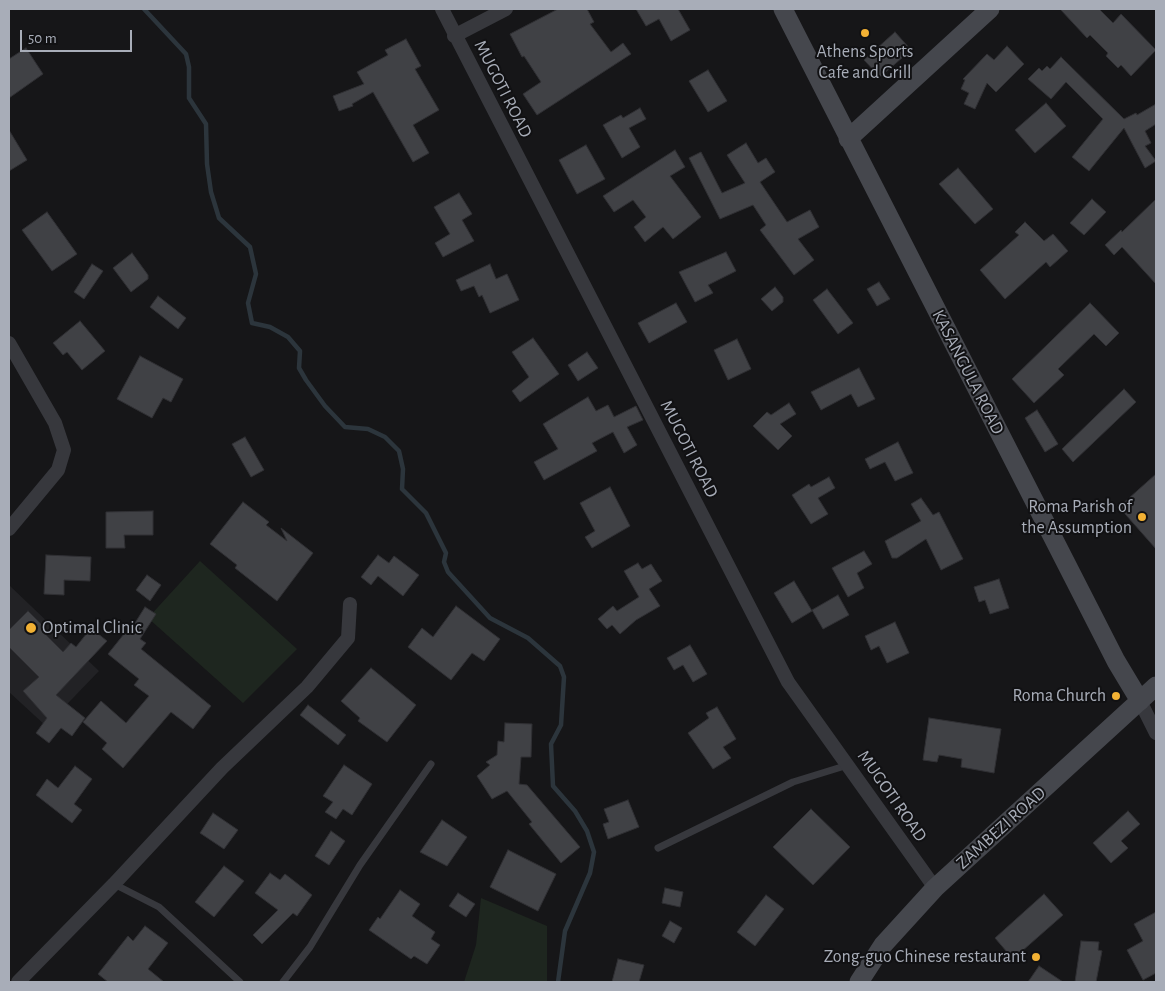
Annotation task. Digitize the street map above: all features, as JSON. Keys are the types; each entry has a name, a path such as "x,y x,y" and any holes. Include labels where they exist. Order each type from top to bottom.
{"main road":[{"name":"KASANGULA ROAD","path":"783,9 1116,661 1140,701"},
{"path":"848,139 990,9"},
{"name":"ZAMBEZI ROAD","path":"859,982 889,938 935,888 1156,686"}],"street":[{"name":"MUGOTI ROAD","path":"442,9 454,36 788,682 935,888"},
{"path":"454,36 506,9"},
{"path":"9,343 55,423 64,450 58,470 9,529"},
{"path":"18,982 114,884 222,768 308,687 348,638 350,604"},
{"name":"KASANGULA ROAD","path":"1140,701 1156,733"}],"lane":[{"path":"283,982 310,947 360,864 431,764"},
{"path":"658,848 793,782 848,765"},
{"path":"114,884 160,907 240,982"}],"shaded area":[{"path":"200,561 297,649 243,703 148,618"},
{"name":"Optimal Clinic","path":"9,585 99,671 46,726 9,692"},
{"path":"481,898 547,926 547,982 464,982 476,945"}],"building":[{"path":"558,9 587,9 594,22 590,24 611,52 623,43 631,54 537,115 523,94 541,82 524,56 522,57 510,34"},
{"path":"636,9 678,9 690,30 671,41 659,19 646,26"},
{"path":"1060,9 1099,9 1113,23 1121,14 1156,50 1131,76 1121,65 1118,68 1106,56 1108,53 1090,35 1087,38"},
{"path":"895,32 911,50 880,77 864,60"},
{"path":"406,39 421,66 415,69 439,110 413,125 429,153 413,162 373,92 352,104 353,106 339,111 333,96 364,84 357,72 388,55 385,50"},
{"path":"1007,46 1024,64 996,92 987,83 975,109 964,104 969,93 961,89 965,80 963,79 987,54 994,60"},
{"path":"26,48 43,74 9,98 9,59"},
{"path":"1061,57 1124,119 1136,113 1137,115 1156,104 1156,124 1145,131 1151,143 1145,146 1156,161 1145,168 1124,128 1089,171 1072,157 1103,119 1066,82 1051,99 1028,79 1039,68 1042,71 1047,66 1050,69"},
{"path":"708,70 727,101 708,112 689,81"},
{"path":"1046,103 1066,126 1035,153 1015,130"},
{"path":"640,108 646,119 629,128 640,147 622,158 603,125 621,115 623,118"},
{"path":"9,130 27,160 9,171"},
{"path":"746,143 758,163 766,158 775,172 760,182 787,222 810,210 819,227 798,239 814,260 794,275 760,230 766,225 753,205 720,219 689,158 701,152 722,193 745,183 727,155"},
{"path":"586,145 605,179 577,194 559,160"},
{"path":"675,150 685,167 670,176 701,217 673,239 663,227 645,242 634,227 646,217 633,200 614,212 603,196"},
{"path":"958,168 993,209 975,224 939,184"},
{"path":"459,193 472,214 462,220 474,241 443,257 435,243 450,234 434,207"},
{"path":"1092,199 1106,212 1084,235 1070,223"},
{"path":"1156,199 1156,284 1122,247 1114,255 1105,245 1121,230 1122,232"},
{"path":"47,212 77,254 52,271 22,230"},
{"path":"1025,222 1044,241 1053,234 1068,251 1050,267 1046,262 1005,299 980,270 1019,235 1015,232"},
{"path":"726,252 736,271 708,285 713,293 695,302 679,272"},
{"path":"132,253 148,275 148,279 131,292 113,268"},
{"path":"92,264 103,271 84,299 74,292"},
{"path":"490,264 496,279 507,274 519,300 490,313 482,295 479,297 474,286 461,291 456,280"},
{"path":"879,282 890,299 877,306 867,289"},
{"path":"775,287 783,297 783,302 772,311 761,299"},
{"path":"827,289 853,323 838,334 813,300"},
{"path":"158,296 186,318 178,329 150,307"},
{"path":"676,303 687,322 649,343 638,323"},
{"path":"1090,303 1119,333 1106,346 1094,334 1058,369 1064,375 1034,403 1012,379"},
{"path":"80,321 105,351 82,370 67,352 63,355 53,343"},
{"path":"533,338 559,374 520,402 512,391 529,377 512,352"},
{"path":"737,339 751,369 728,380 714,350"},
{"path":"587,352 598,368 578,381 568,365"},
{"path":"140,356 183,379 171,402 163,398 152,418 117,399"},
{"path":"859,368 875,399 858,407 851,394 821,410 811,392"},
{"path":"1124,389 1136,402 1073,462 1062,449"},
{"path":"588,397 596,411 608,405 614,417 636,406 643,420 627,427 637,445 624,453 613,432 592,443 597,451 544,480 534,462 558,449 543,424"},
{"path":"789,403 796,414 780,424 792,436 778,450 753,426 767,412 771,415"},
{"path":"1037,410 1058,444 1045,452 1025,418"},
{"path":"245,437 264,470 251,477 232,444"},
{"path":"898,442 913,473 895,481 885,462 870,469 865,459"},
{"name":"Roma Parish of the Assumption","path":"1156,474 1156,549 1119,507"},
{"path":"829,477 835,488 818,498 828,514 811,524 792,495 809,484 811,487"},
{"path":"610,487 630,526 592,548 585,537 595,531 580,503"},
{"path":"921,498 933,515 939,512 963,559 941,570 926,539 897,558 892,558 885,541 921,521 911,504"},
{"path":"243,502 269,522 266,525 287,541 281,528 313,553 277,601 235,568 237,565 210,544"},
{"path":"153,511 153,535 124,535 125,548 106,548 106,512"},
{"path":"864,551 872,564 857,573 864,588 848,597 832,568"},
{"path":"46,555 91,557 90,581 64,580 64,595 44,594"},
{"path":"378,555 389,563 394,556 419,575 403,596 378,576 371,585 361,577"},
{"path":"638,563 642,569 651,564 662,581 649,589 660,606 636,620 620,634 612,625 607,629 598,619 613,606 617,611 639,597 624,571"},
{"path":"147,575 161,585 150,601 136,590"},
{"path":"999,579 1009,608 990,614 985,600 979,602 974,587"},
{"path":"794,581 812,611 792,623 774,593"},
{"path":"838,595 849,615 823,629 812,610"},
{"path":"456,606 500,639 484,661 472,653 451,680 408,647 422,628 433,637"},
{"path":"145,607 156,614 140,639 146,643 141,649 211,706 193,729 171,712 123,768 102,749 107,743 83,722 101,701 126,723 149,696 134,685 139,679 108,654 128,629 130,631"},
{"path":"28,611 45,628 42,631 63,652 71,643 76,647 91,628 107,641 56,695 85,718 72,736 61,728 49,743 36,733 47,718 23,691 39,677 9,647 9,630"},
{"path":"895,622 909,653 887,663 879,646 871,650 865,636"},
{"path":"690,645 707,674 693,682 683,665 674,670 667,658"},
{"path":"371,668 416,705 387,742 358,721 360,718 341,701"},
{"path":"308,705 346,735 338,745 300,715"},
{"path":"717,707 736,739 723,747 731,758 713,769 688,733 709,718 706,713"},
{"path":"929,718 1001,729 994,773 961,767 962,759 939,755 937,762 923,760"},
{"path":"505,723 532,724 531,757 521,757 519,784 527,785 580,847 561,863 529,824 532,822 507,791 492,799 477,776 490,765 486,762 497,755 498,741 504,742"},
{"path":"344,765 372,784 352,815 343,809 336,819 325,812 333,802 323,796"},
{"path":"75,766 92,779 74,804 82,810 72,823 36,795 47,779 58,788"},
{"path":"628,800 639,827 608,839 603,824 609,822 604,809"},
{"path":"811,809 850,847 813,885 773,847"},
{"path":"1128,811 1140,824 1121,841 1128,848 1111,863 1093,843"},
{"path":"213,813 238,830 224,849 200,833"},
{"path":"442,820 467,837 447,866 420,852"},
{"path":"331,831 345,841 329,865 315,856"},
{"path":"508,850 556,874 538,911 490,887"},
{"path":"224,866 244,881 214,917 195,902"},
{"path":"270,873 280,880 285,874 312,895 297,916 293,913 262,944 253,935 278,910 255,893"},
{"path":"665,888 683,892 680,907 662,903"},
{"path":"400,890 420,904 412,916 435,932 431,939 440,945 427,964 414,956 411,959 369,930 378,917 380,919"},
{"path":"458,893 475,904 466,917 449,906"},
{"path":"1044,894 1063,915 1013,959 995,938"},
{"path":"766,895 784,909 755,946 737,932"},
{"path":"1156,912 1156,973 1143,980 1127,950 1143,941 1134,924"},
{"path":"670,921 682,928 674,943 662,936"},
{"path":"145,926 168,943 148,969 164,982 108,982 98,974 128,936 133,941"},
{"path":"1081,941 1099,942 1098,950 1102,951 1096,982 1075,982"},
{"path":"618,959 644,965 639,982 612,982"},
{"path":"1039,966 1063,982 1028,982"}],"waterway":[{"path":"144,9 186,54 189,67 189,98 206,124 207,164 211,192 219,218 250,247 256,274 248,303 252,323 270,327 288,337 300,351 299,368 306,380 325,406 345,427 368,429 385,437 399,451 403,469 402,489 426,513 446,553 444,562 448,572 490,618 528,638 560,666 564,677 561,725 551,744 553,786 575,811 587,831 594,852 590,873 565,931 558,982"}],"place":[{"name":"Athens Sports Cafe and Grill","path":"865,33"},
{"name":"Roma Parish of the Assumption","path":"1142,517"},
{"name":"Optimal Clinic","path":"31,628"},
{"name":"Roma Church","path":"1116,696"},
{"name":"Zong-guo Chinese restaurant","path":"1036,957"}]}
